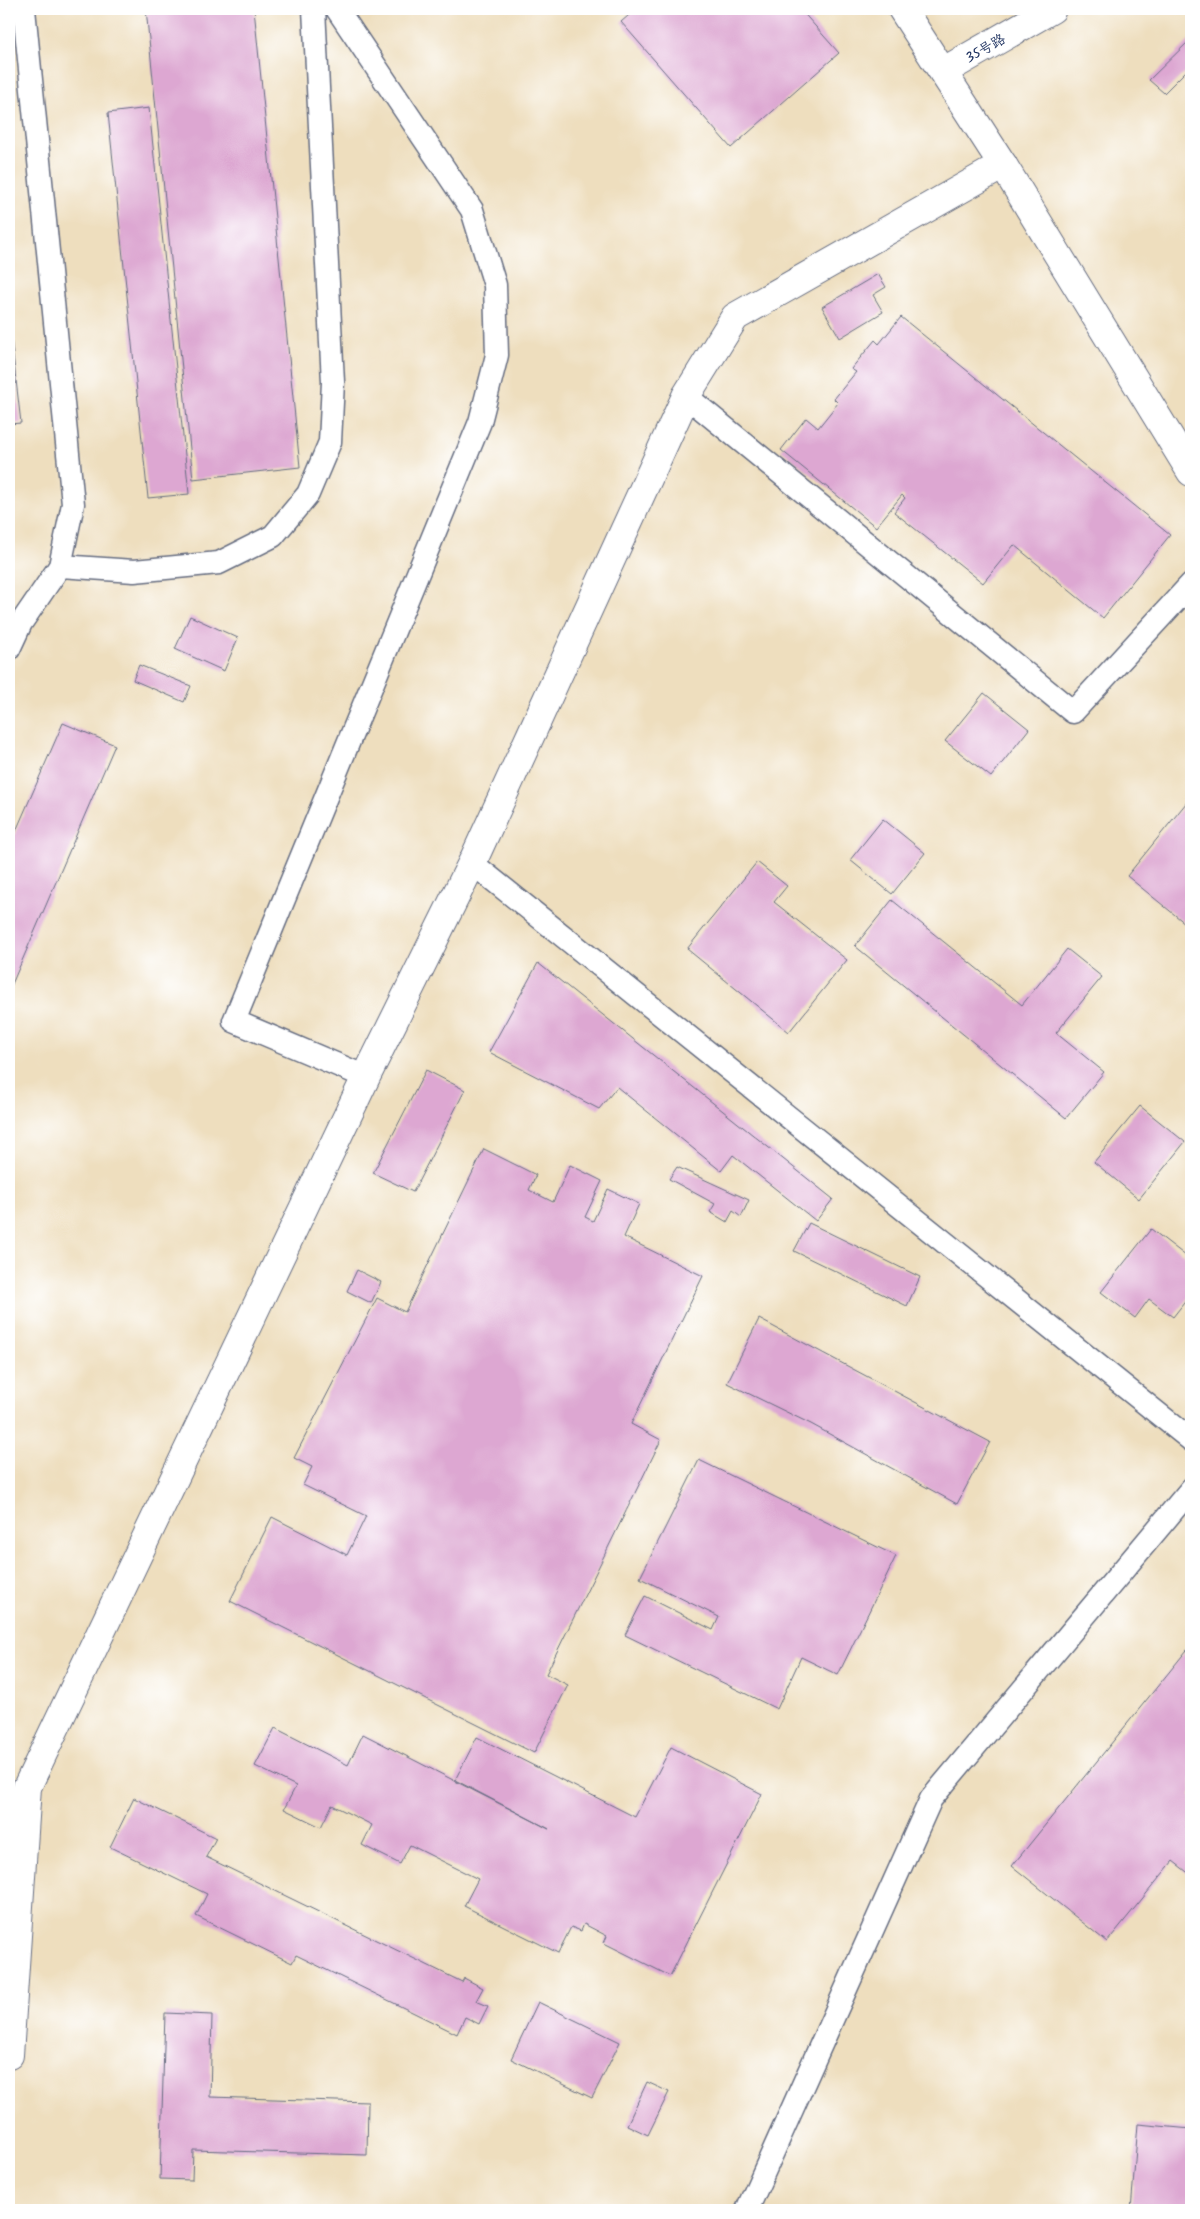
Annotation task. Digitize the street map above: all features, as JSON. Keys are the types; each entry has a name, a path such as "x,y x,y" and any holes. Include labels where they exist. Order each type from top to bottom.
{"street":[{"path":"902,9 944,71 1187,452"},
{"name":"35号路","path":"944,71 1052,9"},
{"path":"9,2054 27,1787 366,1077 472,863 686,396 735,317 1003,165"}],"lane":[{"path":"9,648 22,623 60,566 73,504 24,9"},
{"path":"60,566 134,571 218,564 273,536 308,494 330,442 333,382 314,9"},
{"path":"337,9 472,210 495,285 497,345 497,355 480,422 234,1021 366,1077"},
{"path":"686,396 1073,712 1191,584"},
{"path":"472,863 1191,1440"},
{"path":"747,2210 931,1799 1191,1489"}],"building":[{"path":"146,9 254,9 300,467 193,479"},
{"path":"636,9 800,9 839,53 731,148 621,22"},
{"path":"1191,39 1191,66 1164,93 1149,80"},
{"path":"149,108 189,494 148,498 108,113"},
{"path":"878,274 886,287 873,295 883,312 840,338 822,307"},
{"path":"901,317 1170,535 1103,618 1014,545 983,583 894,512 905,498 902,495 876,527 781,450 806,418 818,428 838,403 834,399 856,372 851,369 875,340 879,344"},
{"path":"9,320 21,423 9,424"},
{"path":"190,616 238,638 224,671 175,649"},
{"path":"139,665 191,686 184,702 133,680"},
{"path":"984,693 1029,729 991,777 945,741"},
{"path":"63,723 115,745 9,991 9,847"},
{"path":"1191,797 1191,928 1127,876"},
{"path":"883,819 925,853 892,894 850,860"},
{"path":"757,862 787,886 774,902 847,960 789,1032 687,949"},
{"path":"892,900 1022,1005 1067,949 1102,977 1056,1033 1104,1072 1066,1118 855,946"},
{"path":"538,963 833,1199 816,1221 733,1155 721,1171 617,1087 599,1109 489,1052"},
{"path":"426,1070 465,1090 413,1192 373,1173"},
{"path":"1140,1106 1185,1142 1139,1199 1094,1162"},
{"path":"484,1149 536,1175 529,1190 553,1202 570,1165 602,1181 585,1217 593,1221 608,1189 639,1204 624,1237 703,1276 631,1424 661,1440 546,1674 568,1685 534,1753 230,1601 272,1517 347,1555 366,1516 303,1485 312,1467 294,1458 377,1298 405,1312"},
{"path":"677,1167 749,1200 741,1217 733,1211 727,1222 710,1212 715,1204 669,1179"},
{"path":"809,1223 920,1277 907,1306 794,1251"},
{"path":"1151,1229 1191,1260 1191,1294 1173,1317 1149,1299 1135,1318 1101,1292"},
{"path":"357,1270 381,1282 371,1303 347,1291"},
{"path":"759,1319 990,1442 957,1504 811,1424 727,1383"},
{"path":"699,1460 896,1556 838,1675 801,1657 777,1709 625,1635 645,1596 713,1630 719,1617 640,1578"},
{"path":"1191,1645 1191,1875 1173,1861 1107,1942 1012,1866"},
{"path":"275,1728 348,1765 363,1734 549,1829 455,1780 477,1737 635,1817 671,1747 762,1794 670,1976 604,1943 607,1936 584,1924 581,1931 571,1927 558,1953 464,1906 478,1879 410,1845 400,1864 362,1845 372,1825 332,1805 321,1827 284,1809 296,1786 255,1766"},
{"path":"134,1798 216,1838 206,1857 462,1982 464,1978 483,1988 476,2001 488,2006 479,2024 465,2017 457,2034 296,1955 292,1963 196,1916 207,1894 110,1847"},
{"path":"538,2002 620,2042 592,2098 511,2059"},
{"path":"165,2013 212,2015 210,2097 368,2102 367,2155 193,2150 192,2180 160,2179"},
{"path":"647,2082 669,2092 648,2135 627,2125"},
{"path":"1138,2124 1191,2129 1191,2210 1131,2210"}]}
